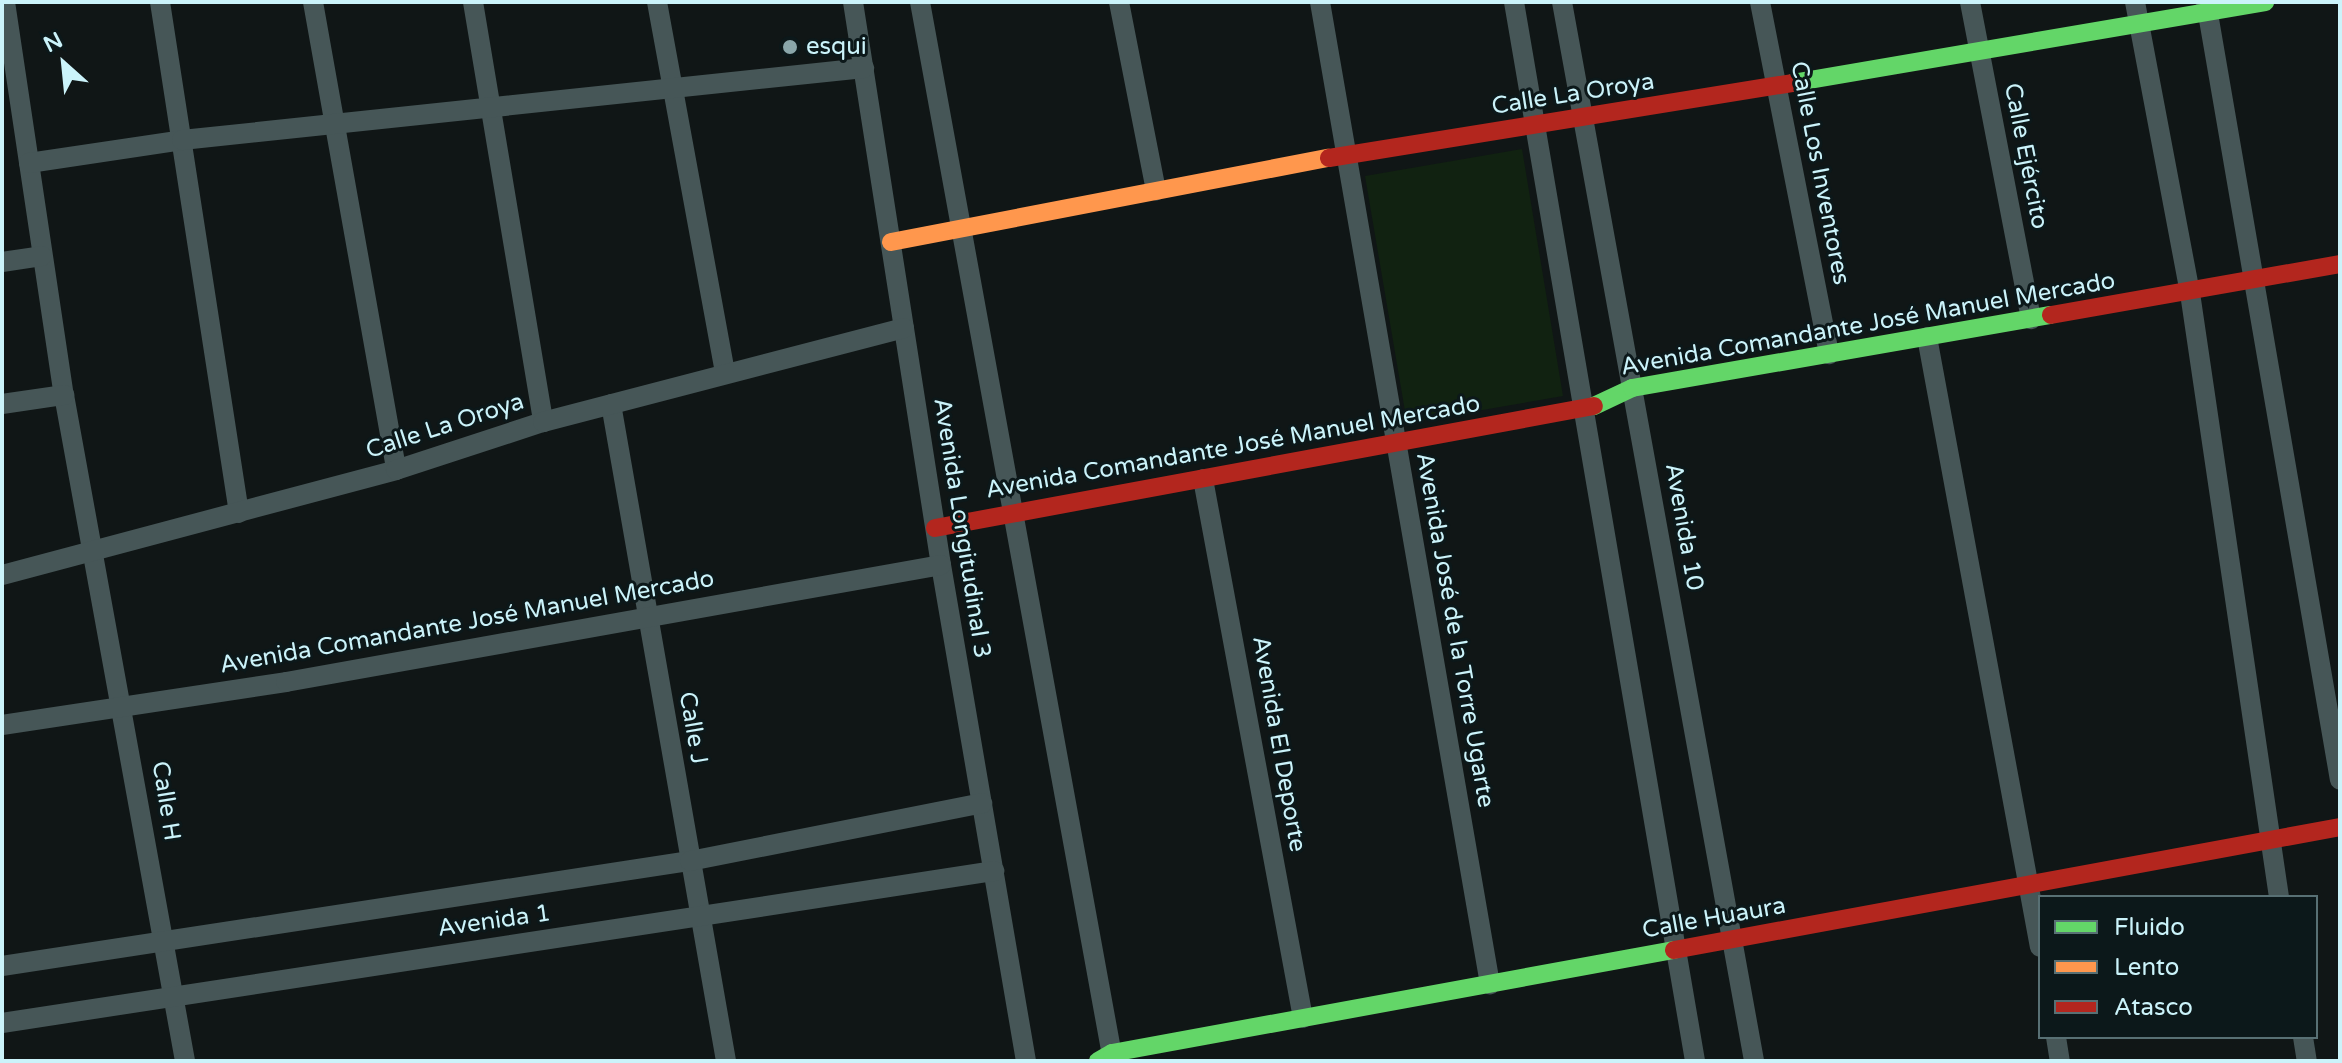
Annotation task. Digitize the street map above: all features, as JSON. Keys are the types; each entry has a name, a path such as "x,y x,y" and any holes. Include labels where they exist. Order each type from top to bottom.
{"street":[{"name":"Calle H","path":"5,2 64,395 124,705 162,941 185,1061"},
{"path":"160,2 239,513"},
{"path":"313,2 332,125 396,470"},
{"path":"473,2 543,422"},
{"path":"657,2 725,374"},
{"name":"Avenida Longitudinal 3","path":"853,2 941,565 1026,1061"},
{"path":"920,2 1014,513 1108,1058"},
{"path":"1119,2 1156,190"},
{"name":"Avenida José de la Torre Ugarte","path":"1320,2 1490,984"},
{"path":"1514,2 1695,1061"},
{"name":"Avenida 10","path":"1562,2 1754,1061"},
{"name":"Calle Los Inventores","path":"1760,2 1829,354"},
{"name":"Calle Ejército","path":"1970,2 2031,319"},
{"path":"2135,2 2190,293 2279,895"},
{"name":"Calle La Oroya","path":"891,242 960,226 1348,154 1537,127 2139,24 2207,7 2265,2"},
{"path":"2207,7 2340,780"},
{"path":"29,163 182,140 864,68"},
{"path":"2,125 23,122"},
{"path":"2,262 42,256"},
{"name":"Avenida Comandante José Manuel Mercado","path":"935,528 1585,410 1632,388 2190,293 2340,264"},
{"name":"Calle La Oroya","path":"2,575 396,470 543,422 904,328"},
{"path":"1927,337 2038,936"},
{"path":"2,404 64,395"},
{"name":"Calle J","path":"611,404 726,1061"},
{"name":"Avenida El Deporte","path":"1203,479 1303,1018"},
{"name":"Avenida Comandante José Manuel Mercado","path":"2,725 286,682 941,565"},
{"name":"Avenida 1","path":"2,966 690,861 982,803"},
{"name":"Calle Huaura","path":"1108,1058 1303,1018 2340,827"},
{"name":"Avenida 1","path":"2,1023 994,871"},
{"path":"2056,1039 2060,1061"},
{"path":"2303,1039 2307,1061"}],"green space":[{"path":"1522,149 1563,396 1407,423 1365,176"}],"traffic: fast":[{"path":"1792,83 2265,2"},
{"path":"1594,406 1632,388 2051,315"},
{"path":"1098,1061 1112,1053 1674,950"}],"traffic: slow":[{"path":"891,242 1329,158"}],"traffic: jam":[{"path":"1329,158 1792,83"},
{"path":"2051,315 2340,264"},
{"path":"935,528 1594,406"},
{"path":"1674,950 2340,827"}],"place":[{"name":"esqui","path":"790,47"}]}
